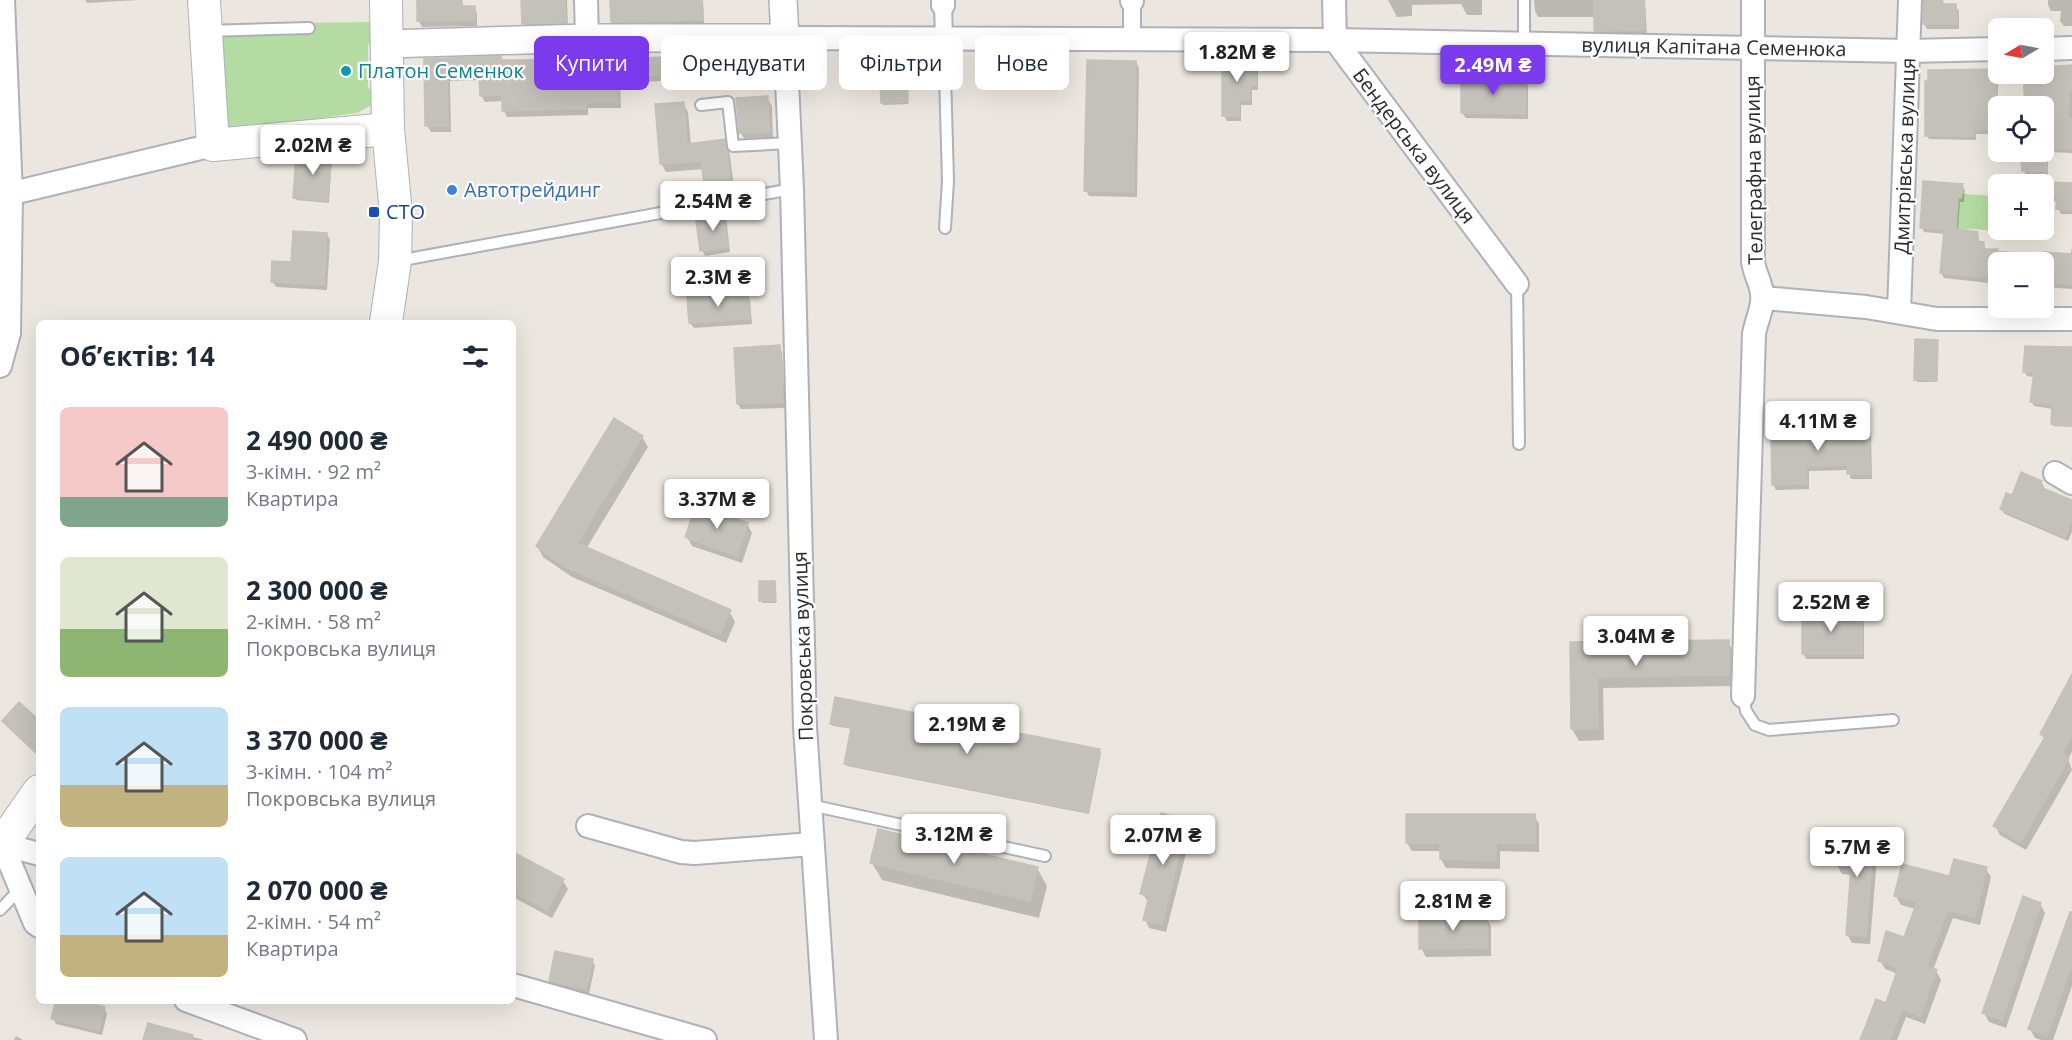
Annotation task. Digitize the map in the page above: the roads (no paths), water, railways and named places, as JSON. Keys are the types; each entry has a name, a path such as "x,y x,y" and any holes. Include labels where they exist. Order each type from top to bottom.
{"main road":[{"path":"204,0 213,145 388,129"},
{"path":"386,0 388,129 396,214 395,261 386,320"},
{"path":"1,845 36,795"}],"street":[{"path":"0,366 9,333 3,0"},
{"path":"586,0 587,36"},
{"name":"Покровська вулиця","path":"783,0 785,36"},
{"path":"1132,0 1132,39"},
{"path":"1334,0 1335,40"},
{"name":"Телеграфна вулиця","path":"1754,0 1752,47 1753,261 1754,273 1761,285 1763,298"},
{"name":"Дмитрівська вулиця","path":"1899,312 1910,0"},
{"path":"943,2 944,36"},
{"name":"вулиця Капітана Семенюка","path":"963,39 1335,40 1909,51 1988,50"},
{"name":"вулиця Капітана Семенюка","path":"387,44 534,40"},
{"name":"Бендерська вулиця","path":"1335,40 1517,284"},
{"path":"2054,49 2072,48"},
{"name":"Покровська вулиця","path":"787,90 805,727 826,1040"},
{"path":"5,195 213,145"},
{"path":"1743,696 1754,333 1763,298 1866,307 1937,319 2072,319"},
{"path":"588,826 681,852 695,853 812,844"},
{"path":"1,845 36,853"},
{"path":"1,845 36,924"},
{"path":"516,986 705,1040"},
{"path":"197,1004 295,1040"}],"lane":[{"path":"1524,0 1524,44"},
{"path":"206,31 309,28"},
{"path":"945,90 948,181 945,228"},
{"path":"701,105 728,102 733,146 790,143"},
{"path":"395,261 792,189"},
{"path":"1517,284 1519,444"},
{"path":"1743,696 1746,711 1755,725 1770,730 1893,720"},
{"path":"809,805 1045,856"},
{"path":"0,910 21,888"}],"place":[{"name":"Платон Семенюк","path":"346,71"},
{"name":"Автотрейдинг","path":"452,190"},
{"name":"СТО","path":"374,212"}]}
